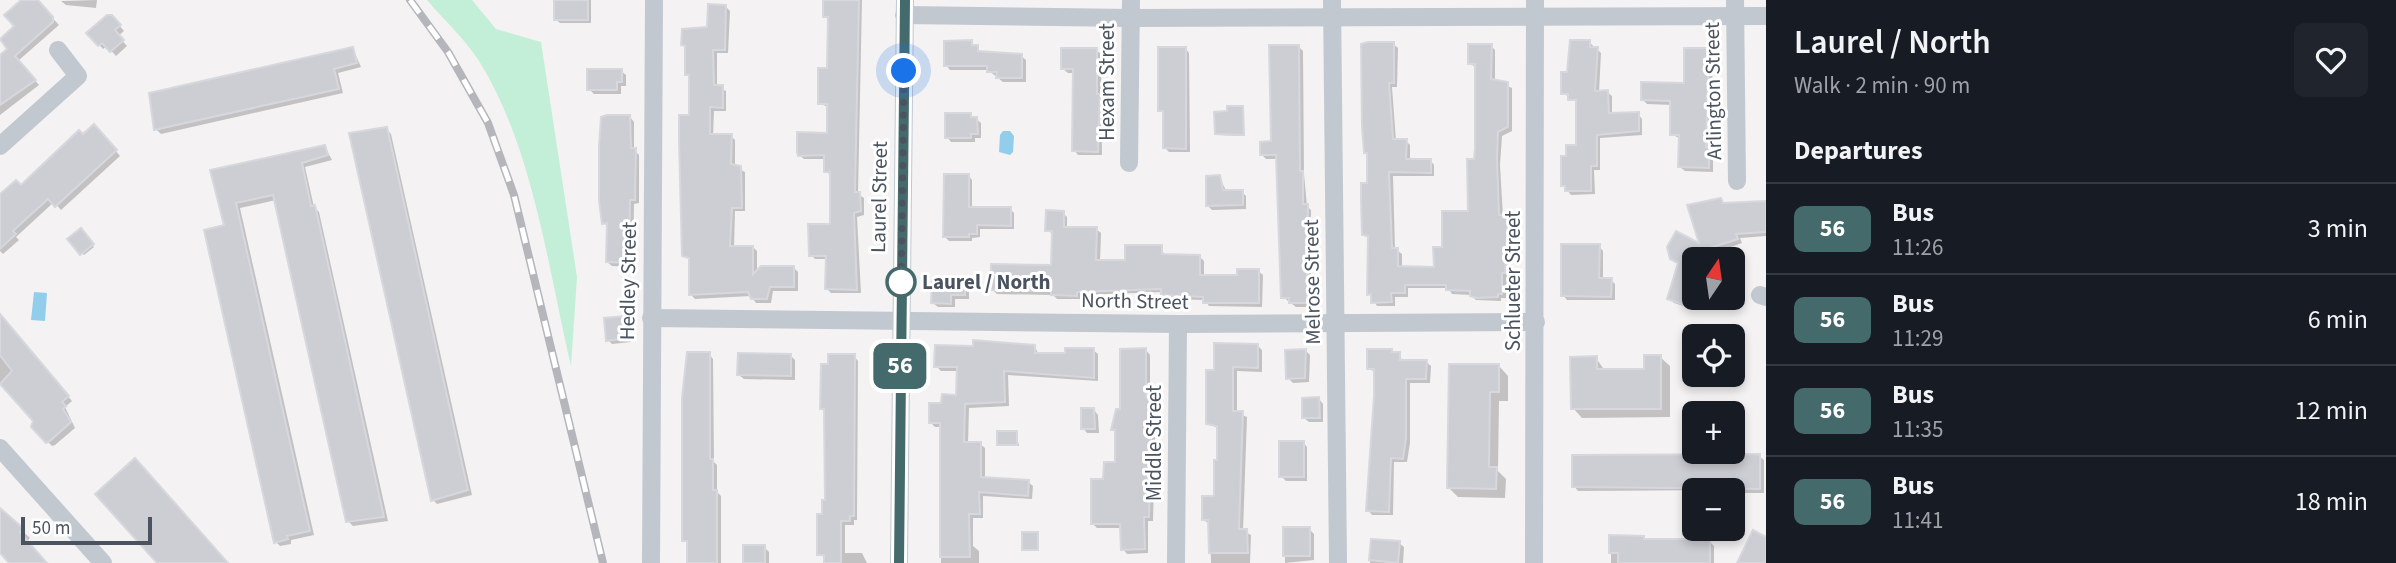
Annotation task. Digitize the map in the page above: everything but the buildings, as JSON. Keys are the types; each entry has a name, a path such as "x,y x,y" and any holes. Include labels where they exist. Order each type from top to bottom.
{"street":[{"name":"Hedley Street","path":"651,563 650,318 654,0"},
{"name":"Schlueter Street","path":"1534,563 1535,7"},
{"path":"904,8 1735,8 1766,16"},
{"name":"Laurel Street","path":"899,563 904,8"},
{"name":"Melrose Street","path":"1332,8 1338,563"},
{"name":"Arlington Street","path":"1735,8 1737,181"},
{"name":"Hexam Street","path":"1129,163 1131,9"},
{"path":"0,146 78,76 58,50"},
{"name":"North Street","path":"650,318 1178,324 1536,323"},
{"name":"Middle Street","path":"1176,563 1178,324"},
{"path":"0,448 103,563"}],"green space":[{"path":"427,0 472,0 496,29 541,42 577,277 571,366 537,209 513,131 498,95 479,61"}],"water":[{"path":"1003,131 1010,131 1014,136 1013,152 1010,155 999,152 1000,135"},
{"path":"34,292 47,293 45,321 31,320"}],"railway":[{"path":"410,0 448,52 488,123 514,195 603,563"}],"bus line":[{"name":"56","path":"899,563 905,0"}],"place":[{"name":"Laurel / North","path":"901,282"}],"route":[{"path":"901,282 901,293 904,71"}]}
